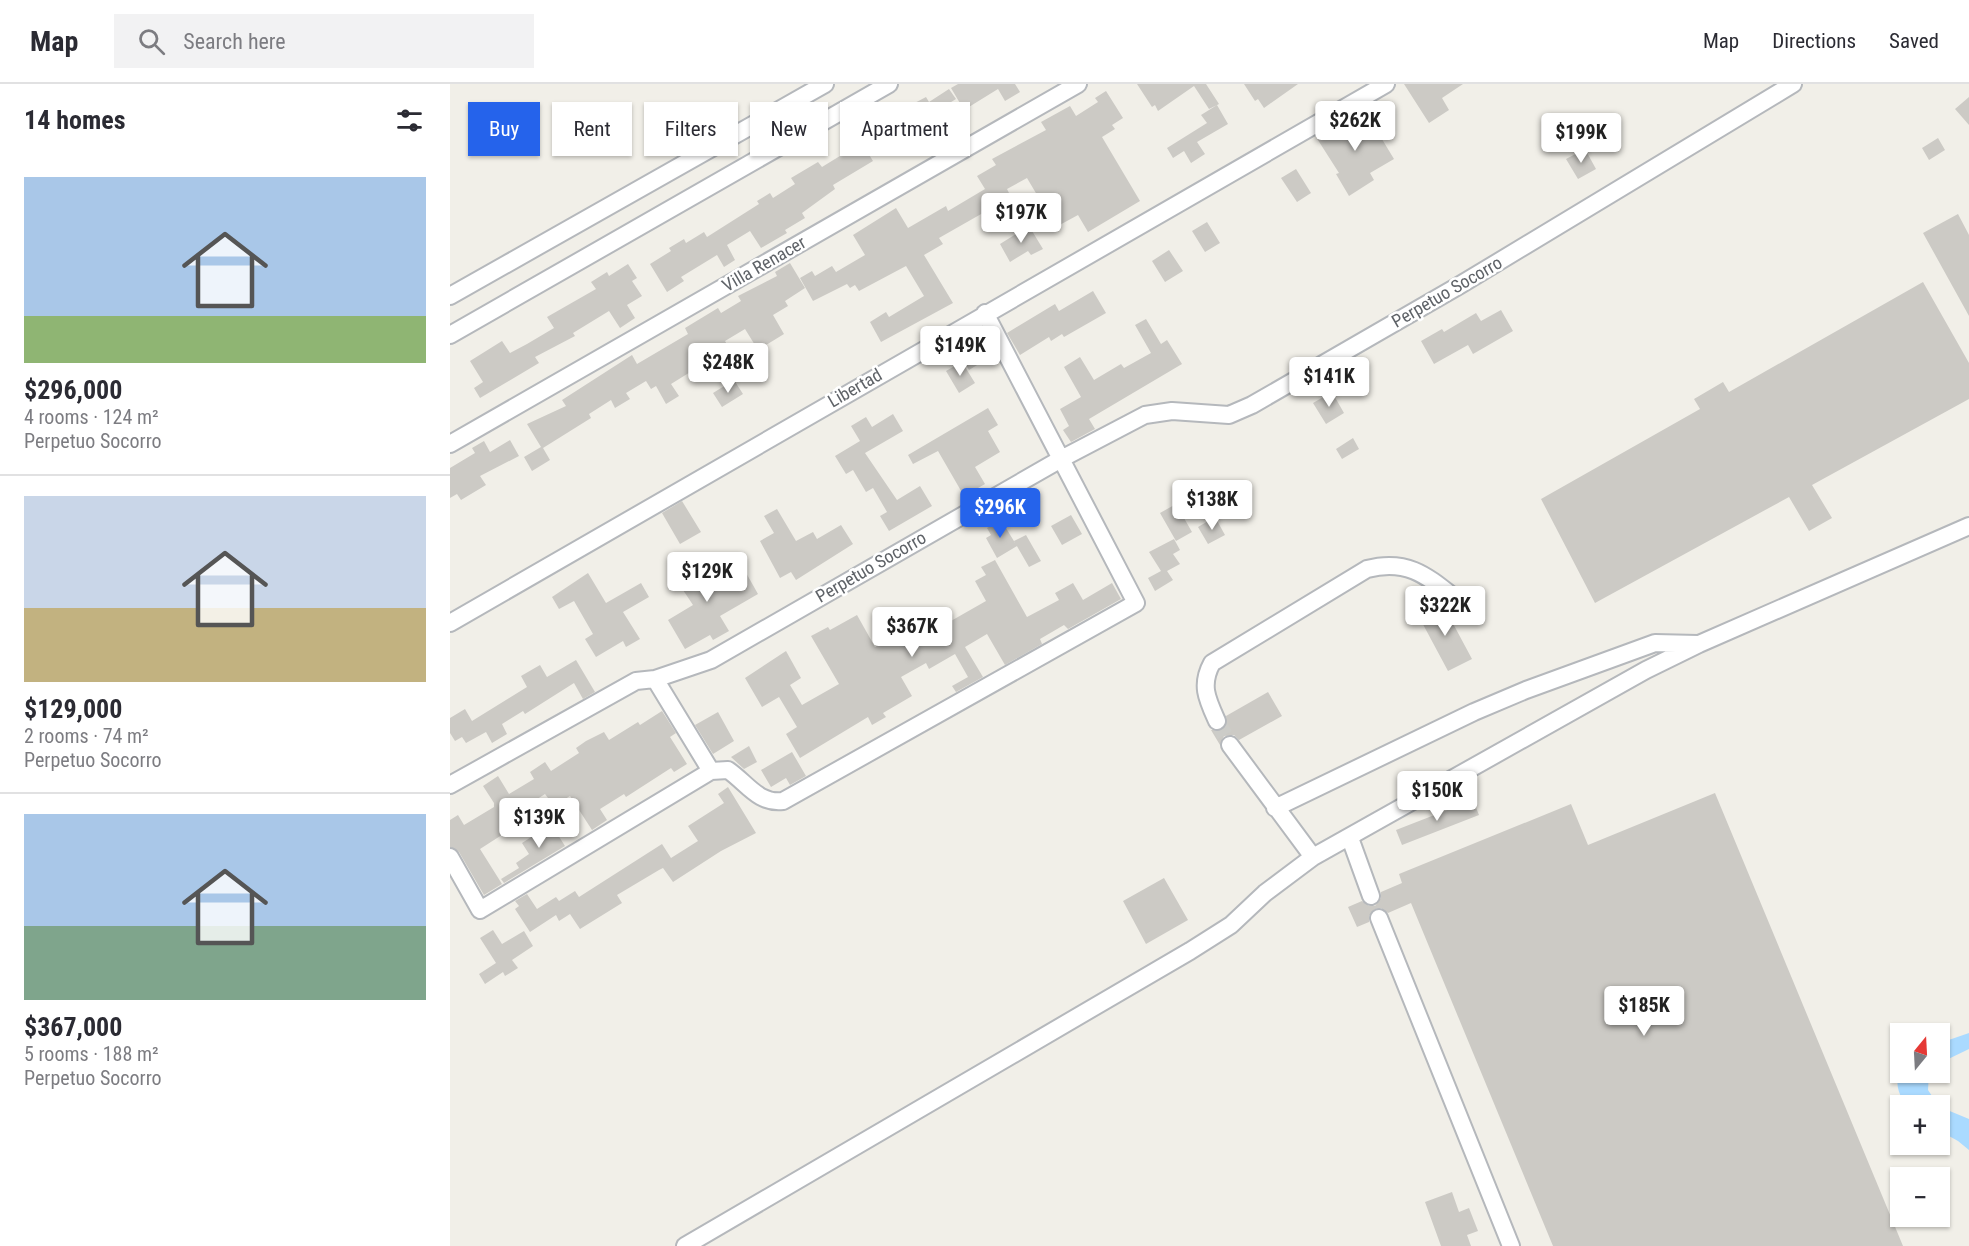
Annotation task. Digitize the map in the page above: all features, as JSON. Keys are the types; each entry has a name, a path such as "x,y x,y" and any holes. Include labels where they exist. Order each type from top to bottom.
{"street":[{"path":"450,296 825,84"},
{"path":"450,335 889,84"},
{"name":"Villa Renacer","path":"450,444 1078,84"},
{"name":"Libertad","path":"450,622 1386,84"},
{"name":"Perpetuo Socorro","path":"450,785 636,681 655,679 711,660 1061,459 1145,415 1172,411 1229,415 1252,405 1460,285 1793,84"},
{"path":"450,857 480,910 711,771 728,770 763,799 773,802 783,801 1136,603 985,313"},
{"path":"685,1246 1190,951 1231,925 1265,892 1313,857 1646,670 1699,644 1969,526"},
{"path":"1216,721 1205,697 1204,685 1212,663 1367,569 1384,564 1419,571 1465,606"},
{"path":"1275,808 1474,712 1526,690 1655,643 1699,644"},
{"path":"655,679 711,771"},
{"path":"1230,745 1313,857"},
{"path":"1350,838 1371,896"},
{"path":"1379,918 1511,1246"}],"water":[{"path":"1969,1033 1969,1049 1950,1058 1950,1040"},
{"path":"1898,1083 1928,1083 1928,1090 1931,1095 1901,1095"},
{"path":"1950,1111 1969,1119 1969,1150 1950,1137"}],"building":[{"path":"958,84 1015,84 1020,92 1005,101 998,89 970,106 970,102 959,102 951,88"},
{"path":"1137,84 1206,84 1219,104 1209,109 1194,86 1158,111 1155,105 1152,107"},
{"path":"1244,84 1298,84 1264,108 1258,99 1255,101"},
{"path":"1404,84 1463,84 1442,98 1449,110 1429,123"},
{"path":"949,89 956,99 951,102 929,102"},
{"path":"1106,91 1123,118 1112,125 1115,129 1102,137 1140,201 1088,232 1078,215 1056,227 1027,178 1007,189 1011,197 939,238 943,244 924,255 953,303 881,342 870,322 886,312 889,317 924,296 906,266 859,291 855,285 850,288 847,284 813,301 800,278 812,271 815,276 832,266 836,272 865,255 853,235 896,208 908,228 946,206 948,211 985,189 977,176 996,165 992,159 1046,130 1041,122 1070,106 1076,116 1098,102 1095,98"},
{"path":"926,97 929,102 917,102"},
{"path":"1969,97 1969,125 1955,109"},
{"path":"1217,105 1228,124 1197,142 1205,154 1191,163 1184,151 1173,158 1167,148 1207,123 1201,115"},
{"path":"1365,111 1394,159 1370,173 1374,180 1349,196 1336,174 1339,173 1316,137 1332,127 1334,130"},
{"path":"1938,138 1945,150 1929,160 1922,148"},
{"path":"1585,149 1596,169 1578,179 1566,159"},
{"path":"840,156 870,156 873,161 833,185 835,189 802,213 805,218 785,230 787,233 761,248 750,231 727,245 735,260 724,267 717,255 681,277 684,281 667,292 650,264 671,251 669,248 684,239 686,243 704,232 707,237 759,204 757,201 770,193 773,198 795,184 791,178 818,162 822,167"},
{"path":"1296,169 1311,193 1297,202 1281,178"},
{"path":"1958,214 1969,235 1969,316 1923,233"},
{"path":"1207,222 1220,243 1205,252 1192,231"},
{"path":"1029,226 1043,249 1031,255 1028,251 1010,262 1000,244"},
{"path":"1169,250 1183,271 1165,282 1152,261"},
{"path":"790,263 805,288 785,301 788,306 773,315 784,334 758,350 745,329 725,341 729,348 671,384 679,396 666,404 656,386 651,389 646,381 626,393 630,399 615,408 611,400 589,414 591,418 543,448 550,460 532,471 524,457 541,447 527,424 566,406 562,400 632,355 637,364 688,334 685,328 718,308 721,313 741,301 738,296 777,276 775,272"},
{"path":"628,264 637,278 632,281 642,296 627,305 635,318 620,328 609,311 573,333 575,336 535,357 539,363 480,398 474,388 483,382 470,361 502,341 510,353 554,328 547,317 596,289 591,282 607,272 609,276"},
{"path":"1923,282 1969,363 1969,399 1812,485 1832,518 1809,531 1789,497 1595,603 1541,499 1700,409 1694,399 1723,382 1729,392"},
{"path":"1093,291 1106,313 1064,337 1062,334 1051,341 1049,337 1020,355 1007,333 1055,304 1059,311"},
{"path":"1501,310 1513,331 1473,354 1468,345 1434,364 1421,341 1442,329 1444,332 1476,313 1481,321"},
{"path":"1146,319 1161,344 1167,340 1182,364 1089,419 1095,429 1071,442 1063,430 1069,426 1060,409 1081,397 1064,367 1080,357 1094,380 1121,364 1124,368 1151,353 1135,325"},
{"path":"974,349 982,362 969,370 961,356"},
{"path":"962,362 975,383 959,393 946,371"},
{"path":"734,380 743,394 722,407 713,393"},
{"path":"1332,392 1344,413 1326,424 1313,403"},
{"path":"988,408 998,425 988,431 1000,452 975,467 985,484 964,496 938,451 913,464 908,455"},
{"path":"893,414 903,431 865,453 897,500 920,486 932,506 889,531 880,516 887,512 873,488 866,492 853,470 846,474 835,456 860,441 851,426 866,417 872,427"},
{"path":"1353,438 1359,449 1342,459 1336,449"},
{"path":"510,440 519,456 480,476 486,485 461,500 457,494 450,498 450,468 475,453 472,448 484,441 490,452"},
{"path":"682,501 701,532 680,544 662,513"},
{"path":"1176,504 1192,532 1176,541 1160,513"},
{"path":"777,509 796,541 813,532 817,539 841,525 853,544 796,580 791,572 780,578 760,541 774,533 764,516"},
{"path":"1071,515 1082,534 1062,545 1051,526"},
{"path":"1215,517 1225,535 1208,544 1198,527"},
{"path":"1001,520 1017,546 997,558 986,538 991,535 987,528"},
{"path":"1026,535 1041,561 1029,567 1014,541"},
{"path":"1174,539 1180,550 1173,554 1180,564 1167,571 1173,580 1155,591 1148,578 1161,571 1149,552"},
{"path":"687,558 697,576 708,570 718,587 745,571 758,594 720,616 729,631 713,640 710,635 685,649 668,620 693,605 669,569"},
{"path":"995,560 1027,617 1059,600 1055,593 1073,583 1083,600 1112,583 1121,599 1068,629 1064,625 1040,639 1042,644 1005,665 987,634 965,647 983,677 956,692 952,686 968,677 955,654 929,669 926,663 901,677 912,696 883,713 886,717 872,725 868,717 800,758 786,734 797,727 779,697 762,707 745,678 786,651 801,678 790,685 802,705 839,684 811,636 828,627 830,630 857,615 875,647 906,629 914,642 986,601 975,581 986,575 981,567"},
{"path":"588,573 606,603 641,583 649,597 623,612 640,639 626,647 623,641 596,657 585,639 593,634 574,601 559,609 552,597"},
{"path":"1442,603 1472,659 1448,671 1418,615"},
{"path":"576,660 595,692 583,699 574,683 525,714 523,711 502,724 507,734 492,743 486,732 466,743 462,737 455,741 450,733 450,718 465,709 472,721 527,687 521,676 540,665 547,677"},
{"path":"1268,692 1282,716 1239,740 1234,735 1224,736 1220,745 1211,730 1222,730 1227,723 1226,716"},
{"path":"662,711 676,733 670,737 687,764 674,772 671,768 626,797 624,794 600,809 607,820 592,830 570,796 554,806 545,794 511,816 513,820 504,826 508,831 480,849 502,884 484,895 459,852 450,847 450,820 458,815 464,825 494,807 494,803 483,786 498,776 509,794 534,779 530,772 545,762 551,771 579,753 576,748 586,741 604,732 609,740 638,722 640,725"},
{"path":"718,712 734,741 713,754 695,725"},
{"path":"749,746 757,762 744,769 731,757"},
{"path":"792,752 806,776 790,785 786,778 771,787 761,770"},
{"path":"728,787 756,833 721,851 673,882 663,868 659,870 617,895 622,903 580,929 570,914 559,921 556,915 530,932 515,909 519,906 515,901 527,894 537,909 556,897 559,901 575,891 579,897 662,844 671,858 698,841 688,826 724,803 718,794"},
{"path":"1715,793 1890,1215 1890,1227 1895,1227 1903,1246 1553,1246 1411,903 1388,913 1381,908 1375,909 1369,916 1369,922 1357,927 1348,907 1362,901 1369,906 1375,906 1381,898 1381,892 1402,883 1399,874 1571,804 1588,845"},
{"path":"1473,800 1479,815 1402,845 1396,830"},
{"path":"556,821 563,832 558,835 565,846 504,883 501,879 519,868 516,863 529,854 522,843"},
{"path":"1164,878 1188,920 1146,944 1123,901"},
{"path":"493,930 502,944 524,931 533,946 512,960 518,968 505,976 503,972 485,984 479,974 496,963 480,938"},
{"path":"1452,1192 1459,1212 1469,1208 1478,1231 1467,1235 1471,1246 1441,1246 1425,1202"}],"tunnel":[{"path":"1217,721 1230,745"}]}
